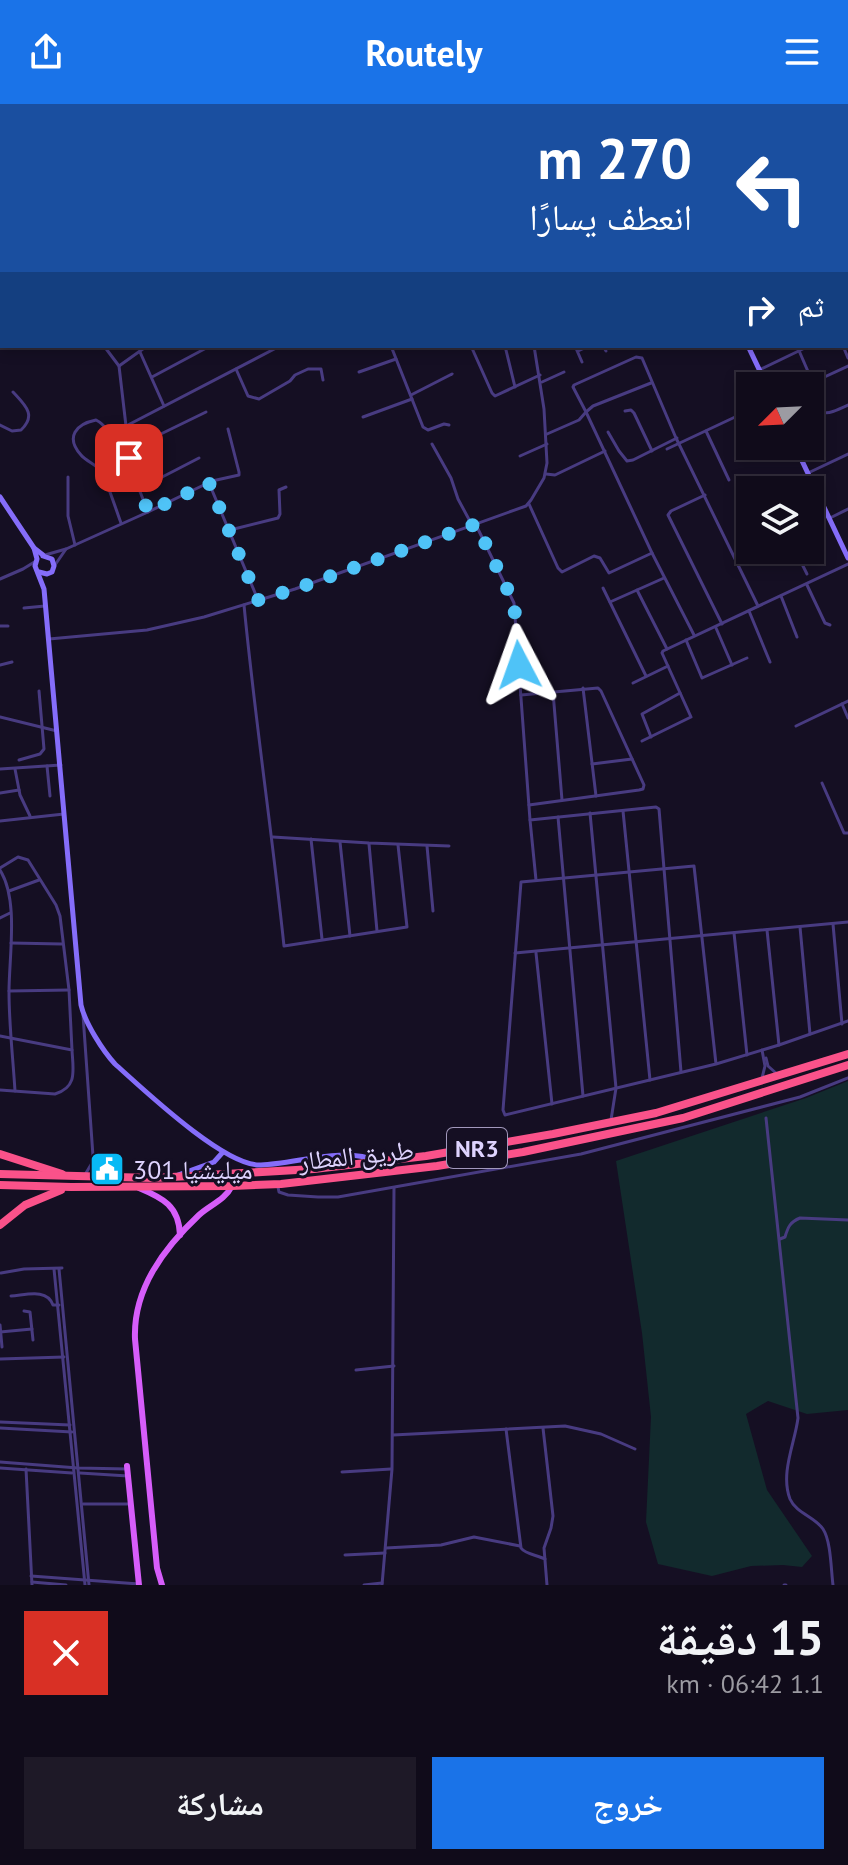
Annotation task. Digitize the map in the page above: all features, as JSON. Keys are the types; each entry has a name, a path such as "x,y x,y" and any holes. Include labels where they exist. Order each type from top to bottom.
{"highway":[{"name":"طريق المطار","path":"0,1174 174,1177 380,1162 497,1145 673,1108 848,1054"},
{"name":"طريق المطار","path":"0,1185 136,1187 278,1184 437,1166 576,1142 683,1118 848,1065"},
{"path":"0,1154 70,1176"},
{"path":"0,1225 34,1199 71,1187"}],"main road":[{"path":"749,348 759,370"},
{"path":"802,460 809,476"},
{"path":"0,497 40,558 38,571 44,589 82,1008 106,1054 186,1125 223,1152 257,1166 334,1156 361,1156 380,1162"},
{"path":"824,506 848,558"},
{"path":"40,558 52,559 53,569 44,589"},
{"path":"38,571 45,574 53,569"},
{"path":"174,1177 212,1163 223,1152"},
{"path":"162,1585 157,1568 135,1329 137,1308 143,1288 180,1235 200,1214 225,1197 232,1186"},
{"path":"136,1187 160,1197 168,1204 178,1219 180,1235"},
{"path":"128,1470 139,1584"}],"street":[{"path":"106,348 119,366 130,466 148,512"},
{"path":"119,366 145,348"},
{"path":"152,377 206,348"},
{"path":"126,426 276,348"},
{"path":"392,348 425,429 449,425"},
{"path":"472,348 493,395 500,395 540,375"},
{"path":"505,348 515,387"},
{"path":"49,639 147,630 189,621 295,589 521,509 529,504 545,474 547,444 534,348"},
{"path":"759,370 798,348 805,372"},
{"path":"576,349 582,362"},
{"path":"140,352 164,406"},
{"path":"695,636 664,578 573,386 636,357 642,358 678,441 758,606"},
{"path":"359,372 396,359"},
{"path":"824,378 848,366"},
{"path":"236,369 248,396 254,399 265,397 308,369 321,369 323,380"},
{"path":"541,382 564,372"},
{"path":"363,417 412,397 452,374"},
{"path":"546,434 579,420 593,406 651,383"},
{"path":"0,425 12,431 21,430 29,421 25,405 13,392"},
{"path":"824,413 848,405"},
{"path":"625,411 633,411 652,451"},
{"path":"128,450 206,412"},
{"path":"608,432 627,461 736,417"},
{"path":"101,471 111,456 111,445 105,428 96,420 85,423 72,436 80,454 101,471 121,524"},
{"path":"0,579 209,483 240,474 228,429"},
{"path":"706,431 729,480"},
{"path":"667,449 678,441"},
{"path":"432,444 451,478 456,496 514,603 536,880"},
{"path":"520,456 547,444"},
{"path":"545,474 555,475 605,451"},
{"path":"808,473 848,454"},
{"path":"139,489 199,458"},
{"path":"68,477 68,516 75,545"},
{"path":"209,483 258,600"},
{"path":"230,530 278,518 279,490 286,487"},
{"path":"705,495 668,515 722,624"},
{"path":"529,504 562,572 594,556 600,558 609,573 652,553"},
{"path":"830,518 848,509"},
{"path":"53,569 66,549"},
{"path":"802,564 807,574"},
{"path":"642,741 691,717 662,653 848,564"},
{"path":"20,571 38,571"},
{"path":"610,602 664,578"},
{"path":"806,584 825,623 830,625"},
{"path":"603,588 646,676"},
{"path":"637,590 667,649"},
{"path":"781,596 797,637"},
{"path":"244,605 284,946 407,927 398,845"},
{"path":"24,608 45,606"},
{"path":"749,611 770,662"},
{"path":"0,626 8,626"},
{"path":"715,627 732,665"},
{"path":"686,640 701,678 747,658"},
{"path":"0,665 12,662"},
{"path":"633,683 668,666"},
{"path":"521,695 594,687 601,691 643,781 643,789 529,805"},
{"path":"583,688 596,796"},
{"path":"19,760 43,751 39,691"},
{"path":"553,691 562,800"},
{"path":"651,737 642,714 680,693"},
{"path":"796,726 848,701"},
{"path":"842,704 848,718"},
{"path":"0,717 57,731"},
{"path":"592,764 633,759"},
{"path":"0,769 61,765"},
{"path":"47,766 50,796"},
{"path":"15,769 19,790 30,816"},
{"path":"822,783 844,833 848,833"},
{"path":"0,793 19,790"},
{"path":"530,820 658,808 681,1072"},
{"path":"623,811 650,1080"},
{"path":"590,813 616,1088 611,1122"},
{"path":"0,821 64,814"},
{"path":"558,817 584,1096"},
{"path":"273,837 449,846"},
{"path":"311,839 322,940"},
{"path":"340,842 350,936"},
{"path":"369,843 377,931"},
{"path":"427,846 433,911"},
{"path":"0,1090 55,1094 65,1091 73,1077 69,990 58,910 32,864 23,857 12,859 0,869 9,891 9,991 15,1091"},
{"path":"716,1064 695,868 692,865 520,883 503,1111 508,1116 716,1064 848,1021"},
{"path":"9,891 41,879"},
{"path":"0,918 10,913"},
{"path":"515,953 848,922"},
{"path":"833,923 842,1024"},
{"path":"800,927 810,1034"},
{"path":"767,930 779,1045"},
{"path":"734,933 747,1055"},
{"path":"11,943 62,944"},
{"path":"536,951 552,1104"},
{"path":"9,991 69,990"},
{"path":"70,1006 82,1008 93,1156 85,1177"},
{"path":"0,1036 72,1050"},
{"path":"765,1059 771,1048"},
{"path":"759,1082 765,1070 763,1050"},
{"path":"756,1052 780,1075"},
{"path":"278,1184 277,1189 281,1193 323,1197 394,1188 598,1150 800,1097 848,1078"},
{"path":"766,1118 798,1418 788,1463 789,1493 793,1503 825,1532 833,1585"},
{"path":"364,1585 382,1584 386,1551 393,1435 394,1188"},
{"path":"780,1239 785,1237 792,1221 800,1218 848,1220"},
{"path":"1,1273 58,1269 86,1583"},
{"path":"11,1296 46,1295 53,1305 60,1305"},
{"path":"24,1311 30,1312 33,1340"},
{"path":"0,1325 2,1347"},
{"path":"0,1332 32,1329"},
{"path":"0,1359 65,1357"},
{"path":"356,1370 394,1366"},
{"path":"0,1422 72,1425"},
{"path":"393,1435 565,1426 593,1431 635,1449"},
{"path":"0,1428 72,1432"},
{"path":"543,1428 553,1520 545,1544 547,1585"},
{"path":"506,1429 520,1546 524,1552 545,1559"},
{"path":"0,1462 26,1467"},
{"path":"26,1467 32,1584 66,1585"},
{"path":"0,1468 128,1470"},
{"path":"342,1472 392,1469"},
{"path":"79,1504 131,1504"},
{"path":"345,1555 441,1545 474,1537 520,1546"},
{"path":"31,1576 86,1583 139,1584"}],"green space":[{"path":"848,1081 848,1410 807,1414 768,1401 746,1414 767,1490 812,1556 802,1567 751,1566 712,1576 658,1564 646,1522 651,1417 642,1333 616,1161"}],"place":[{"name":"ميليشيا 301","path":"107,1169"}],"route":[{"path":"129,458 148,512 209,483 258,600 476,524 514,603 519,665"}]}
